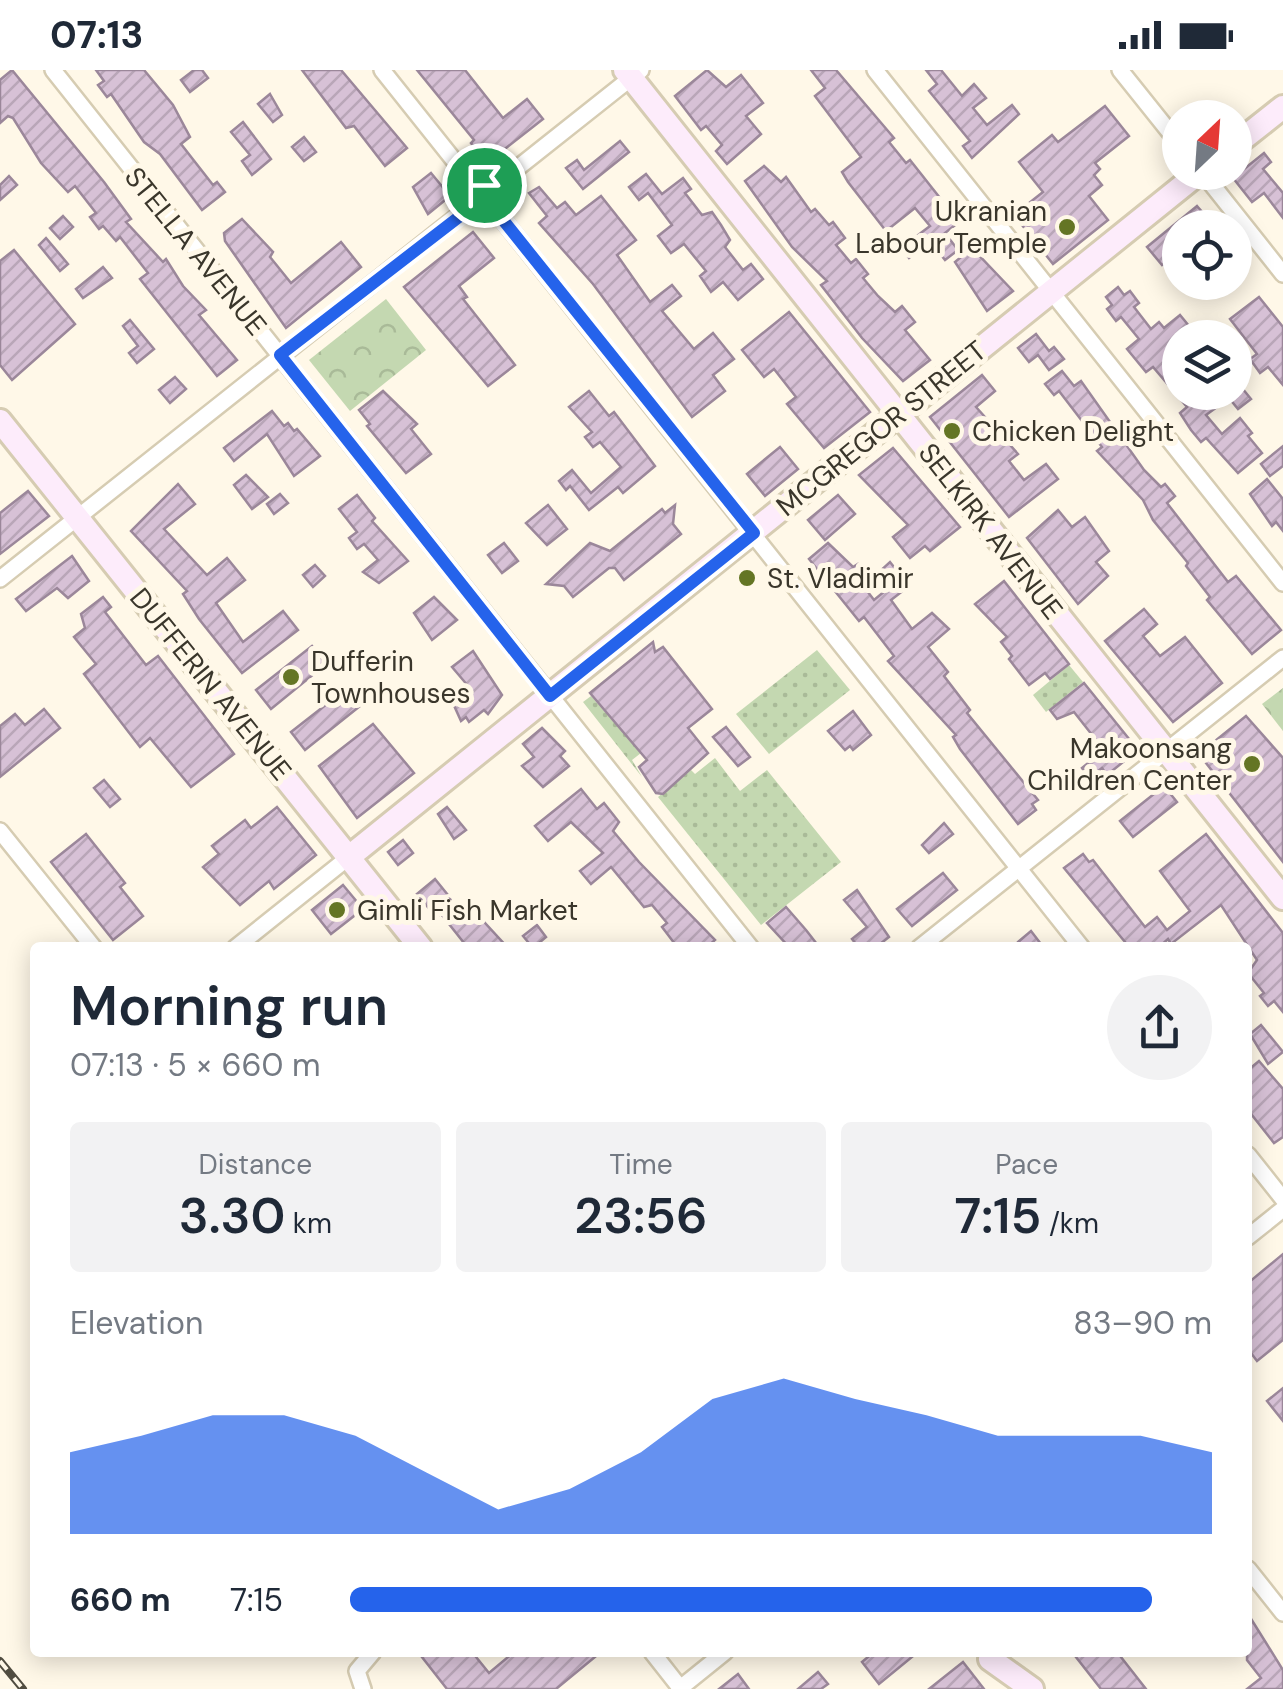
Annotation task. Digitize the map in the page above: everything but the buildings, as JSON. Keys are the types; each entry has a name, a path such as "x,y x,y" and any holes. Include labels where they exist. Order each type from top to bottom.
{"main road":[{"name":"SELKIRK AVENUE","path":"632,73 1283,898"},
{"path":"1252,132 1283,107"},
{"name":"MCGREGOR STREET","path":"349,857 1178,190"},
{"name":"DUFFERIN AVENUE","path":"0,420 416,942"},
{"path":"988,1657 1007,1689"},
{"path":"988,1657 1032,1689"}],"street":[{"name":"STELLA AVENUE","path":"53,70 746,942"},
{"path":"382,70 1077,942"},
{"path":"875,70 1283,582"},
{"path":"1120,70 1162,122"},
{"path":"0,579 632,73"},
{"path":"1215,190 1283,274"},
{"path":"927,942 1283,658"},
{"path":"0,831 89,942"},
{"name":"MCGREGOR STREET","path":"243,942 349,857"},
{"path":"1252,1160 1283,1200"},
{"path":"1252,1234 1283,1209"},
{"path":"1252,1573 1283,1613"},
{"path":"362,1688 357,1671 369,1657"},
{"path":"656,1657 680,1689 718,1657"}],"green space":[{"path":"386,299 426,350 350,411 309,360"},
{"path":"817,650 850,690 769,754 736,714"},
{"path":"1069,665 1083,682 1046,712 1033,695"},
{"path":"1283,688 1283,731 1262,704"},
{"path":"591,696 641,753 632,760 642,777 583,702"},
{"path":"715,758 740,791 767,770 841,862 761,925 658,797 691,770 695,774"}],"railway":[{"path":"0,1661 23,1689"}],"place":[{"name":"Ukranian Labour Temple","path":"1067,227"},
{"name":"Chicken Delight","path":"952,431"},
{"name":"St. Vladimir","path":"747,578"},
{"name":"Dufferin Townhouses","path":"291,677"},
{"name":"Makoonsang Children Center","path":"1252,764"},
{"name":"Gimli Fish Market","path":"337,910"}],"route":[{"path":"484,185 494,192 491,205 754,533 550,696 280,355 468,210 474,204 474,189 484,185"}]}
